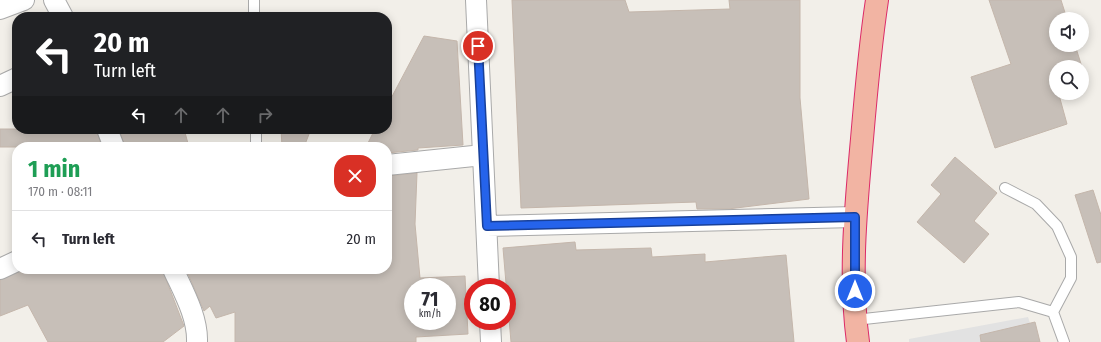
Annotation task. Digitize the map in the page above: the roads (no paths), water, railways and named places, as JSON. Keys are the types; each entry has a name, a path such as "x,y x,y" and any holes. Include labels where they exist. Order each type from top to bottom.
{"highway":[{"path":"858,342 855,320 855,217 872,36 877,0"}],"street":[{"path":"0,9 24,0"},
{"path":"54,0 61,12"},
{"path":"476,0 489,278"},
{"path":"0,86 12,80"},
{"path":"392,164 483,155"},
{"path":"487,226 855,217"},
{"path":"0,269 12,263"},
{"path":"175,274 185,294 198,331 197,342"},
{"path":"490,330 491,342"}],"lane":[{"path":"254,0 254,12"},
{"path":"1005,188 1036,204 1057,226 1071,257 1071,278 1053,312 1064,342"},
{"path":"855,320 1019,302 1053,312"}]}
